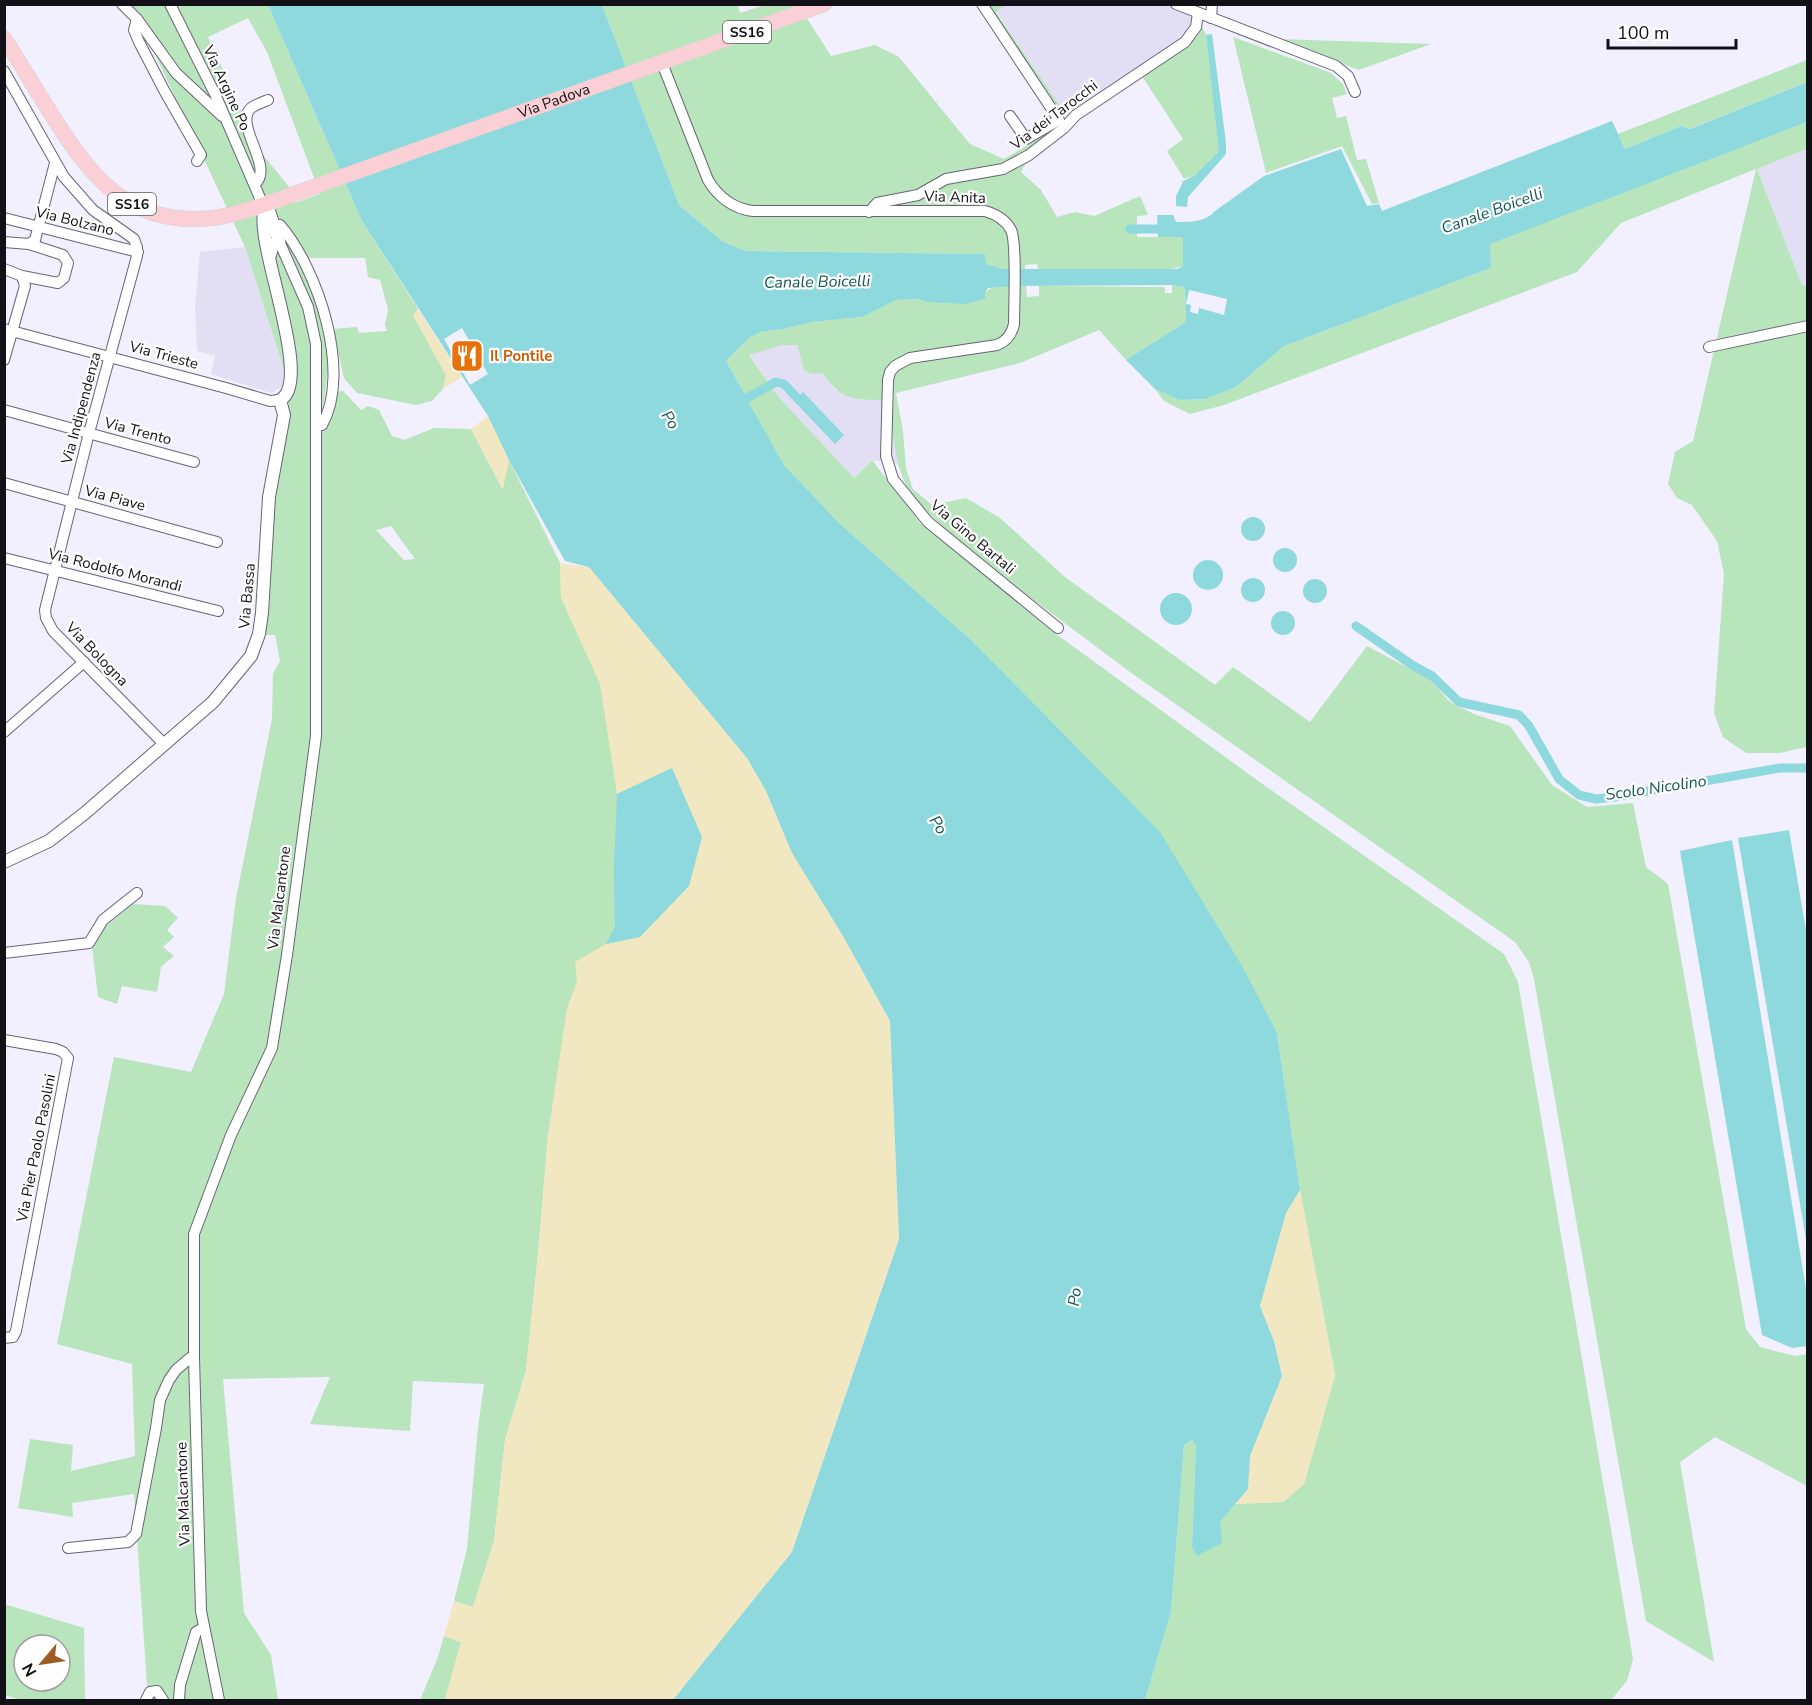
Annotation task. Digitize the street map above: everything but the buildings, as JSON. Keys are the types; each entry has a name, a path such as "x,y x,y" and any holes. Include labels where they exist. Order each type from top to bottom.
{"main road":[{"name":"Via Padova","path":"264,209 283,198 824,4"},
{"name":"SS16","path":"4,38 73,149 97,179 125,200 158,213 185,219 264,209"}],"street":[{"path":"122,4 137,19 176,73 226,120"},
{"name":"Via Argine Po","path":"170,4 226,120 264,209"},
{"path":"982,4 1062,124 1026,139 1010,116"},
{"path":"1176,4 1336,66 1348,76 1355,92"},
{"path":"1211,18 1212,4"},
{"name":"Via dei Tarocchi","path":"869,212 878,203 918,195 946,179 1003,169 1029,155 1062,124 1185,42 1196,27 1198,13"},
{"path":"137,19 134,30 139,42 201,155 197,161"},
{"name":"Via Anita","path":"662,63 708,180 725,200 741,208 753,211 985,211 993,214 1011,229 1014,262 1013,328 1003,343 909,358 900,362 890,372 886,456"},
{"path":"4,71 8,82 68,183 87,204 114,226 134,238 138,252"},
{"name":"Via Argine Po","path":"255,184 261,172 248,128 247,114 251,108 268,100"},
{"path":"36,244 55,163"},
{"path":"264,209 269,211 269,229"},
{"name":"Via Bolzano","path":"4,218 138,252"},
{"name":"Via Malcantone","path":"219,1701 201,1611 194,1358 194,1234 231,1135 272,1048 287,955 316,736 316,425 316,355 308,307 279,240 269,229 280,225 295,246 312,280 327,323 333,364 333,383 325,420 322,425 316,425"},
{"name":"Via Bassa","path":"4,862 26,854 55,837 164,744 220,694 247,661 258,639 262,613 267,514 284,415 280,400 286,397 288,392 291,366 270,259 269,229"},
{"path":"270,259 273,244 279,240"},
{"path":"4,243 36,244 66,256 68,263 67,271 62,281 58,283 35,279 23,281 4,269"},
{"name":"Via Indipendenza","path":"54,571 138,252"},
{"path":"4,360 8,330 23,281"},
{"path":"1709,346 1808,326"},
{"name":"Via Trieste","path":"8,330 270,401 280,400"},
{"name":"Via Trento","path":"4,410 194,462"},
{"name":"Via Gino Bartali","path":"886,456 892,479 928,522 1058,628"},
{"name":"Via Piave","path":"4,483 217,542"},
{"name":"Via Rodolfo Morandi","path":"4,558 218,611"},
{"name":"Via Bologna","path":"54,571 45,606 46,618 53,631 164,744"},
{"path":"4,732 84,662"},
{"path":"4,953 89,943 103,920 137,893"},
{"name":"Via Pier Paolo Pasolini","path":"4,1040 56,1049 68,1058 16,1331 13,1336 4,1338"},
{"name":"Via Malcantone","path":"68,1548 128,1542 136,1534 160,1400 176,1370 190,1358 194,1358"},
{"path":"179,1701 180,1685 196,1632 203,1628"},
{"path":"146,1701 150,1692 157,1691 163,1701"}],"shaded area":[{"path":"1005,4 1176,4 1195,12 1190,30 1183,37 1067,116 996,11"},
{"path":"132,5 268,5 362,221 418,309 413,315 446,375 443,389 432,401 416,405 357,393 344,378 333,329 357,327 359,333 387,331 385,325 388,309 380,280 368,277 365,258 309,258 324,322 328,356 327,380 321,414 336,392 343,391 361,410 368,406 379,410 392,436 404,440 434,428 471,429 502,488 509,460 560,563 561,598 747,758 548,1137 526,1371 505,1440 494,1541 473,1608 454,1601 467,1549 484,1384 413,1381 410,1431 310,1424 330,1377 223,1379 244,1613 271,1655 278,1700 148,1700 134,1494 72,1503 73,1517 18,1508 30,1439 73,1445 71,1471 135,1456 132,1364 57,1344 114,1057 191,1072 224,994 236,898 272,719 273,674 280,661 275,635 264,635 271,536 287,379 245,247","holes":["248,18 267,52 320,194 295,203 290,188 259,150 208,37","391,526 415,559 404,560 376,530"]},
{"path":"602,5 738,5 740,13 765,5 804,5 799,6 831,56 875,45 899,57 970,144 1004,159 1053,130 1034,148 1039,154 1024,166 1021,172 1041,190 1057,217 1075,212 1094,216 1140,196 1148,215 1137,216 1137,237 1183,237 1183,266 1172,269 1038,269 1037,264 1025,265 1025,270 1004,269 986,264 985,254 746,251 722,241 679,205"},
{"path":"985,5 1005,5 996,12 1067,116 1058,114"},
{"path":"1202,26 1206,35 1220,152 1194,176 1184,179 1167,151 1183,139 1142,76 1192,41"},
{"path":"1233,37 1331,73 1343,84 1347,94 1332,98 1337,118 1346,116 1357,160 1366,159 1379,203 1372,204 1342,146 1266,173"},
{"path":"1277,39 1431,44 1359,70"},
{"path":"1807,60 1807,82 1689,129 1681,126 1625,149 1618,134"},
{"path":"1807,122 1807,149 1757,169 1802,286 1807,286 1807,747 1780,753 1746,753 1723,737 1714,713 1724,574 1717,541 1692,505 1677,498 1668,484 1675,452 1693,441 1756,169 1621,223 1577,272 1224,405 1190,414 1164,401 1155,389 1179,400 1204,399 1236,387 1284,346 1491,268 1489,244"},
{"path":"1807,149 1807,286 1802,287 1757,169"},
{"path":"245,247 287,379 280,388 271,393 211,374 215,356 197,351 195,308 200,252"},
{"path":"1172,285 1185,287 1186,322 1126,360 1099,330 1020,363 896,393 903,431 906,469 913,489 932,505 966,498 1000,518 1065,577 1215,685 1233,667 1310,722 1367,646 1429,679 1450,702 1474,714 1510,726 1552,785 1587,807 1633,803 1646,867 1668,884 1746,1329 1760,1347 1795,1356 1807,1354 1807,1486 1715,1437 1680,1462 1714,1662 1646,1621 1534,979 1529,962 1515,942 1130,672 966,549 909,494 898,464 890,419 895,394 888,401 858,399 843,394 822,373 812,374 804,370 797,345 782,345 749,355 777,395 854,478 872,460 921,524 1056,634 1254,778 1504,954 1518,982 1633,1659 1627,1681 1611,1700 1145,1700 1171,1612 1184,1445 1192,1440 1196,1445 1192,1547 1220,1522 1235,1504 1283,1502 1304,1484 1335,1375 1300,1190 1277,1033 1017,688 971,640 839,523 784,465 726,361 749,338 761,332 812,322 862,317 896,300 918,299 927,302 985,292 1004,286 1026,286 1027,297 1039,296 1039,286 1165,287 1165,293 1172,293"},
{"path":"782,345 797,345 804,370 822,373 835,390 895,393 890,419 898,464 872,460 854,478 777,395 749,354"},
{"path":"133,904 165,906 178,918 167,930 174,937 163,947 174,956 161,967 157,992 122,986 117,1004 98,997 92,946 105,927"},
{"path":"4,1604 84,1628 85,1700 20,1700 5,1695"},
{"path":"444,1636 461,1642 445,1700 420,1700 438,1657"}],"sand":[{"path":"418,309 462,377 443,389 446,375 413,315"},
{"path":"488,416 509,460 503,489 471,429"},
{"path":"560,563 589,567 747,758 766,791 792,853 843,936 890,1021 899,1238 792,1552 673,1700 445,1700 461,1642 444,1636 454,1601 473,1607 494,1541 505,1440 526,1371 548,1135 567,1008 577,981 575,962 606,944 640,937 672,768 617,794 600,684 561,598"},
{"path":"1300,1190 1335,1375 1304,1484 1283,1502 1235,1504 1248,1489 1250,1456 1282,1376 1274,1341 1260,1306 1286,1213"}],"water":[{"path":"268,5 602,5 679,205 722,241 746,251 985,254 986,264 1004,269 1177,269 1183,266 1183,237 1158,237 1157,215 1173,215 1176,222 1202,219 1211,215 1264,176 1341,149 1367,206 1379,204 1382,211 1612,121 1625,149 1681,126 1690,129 1807,82 1807,122 1490,244 1491,268 1284,346 1236,387 1205,399 1179,400 1155,389 1126,360 1186,322 1185,287 1172,285 988,288 985,292 985,299 965,304 927,302 918,299 896,300 862,317 812,322 761,332 749,338 726,361 784,465 839,523 971,640 1160,832 1242,966 1277,1033 1300,1190 1286,1213 1260,1306 1274,1341 1282,1376 1250,1456 1248,1489 1220,1522 1222,1543 1197,1556 1192,1547 1196,1445 1192,1440 1184,1445 1171,1612 1145,1700 673,1700 792,1552 899,1239 890,1021 843,936 792,853 766,791 747,758 589,567 565,561 509,460 488,416 362,221"},
{"path":"1212,34 1226,154 1188,197 1187,207 1176,206 1176,196 1183,182 1181,182 1194,176 1219,152 1206,35"},
{"path":"803,392 844,435 835,444 794,401"},
{"path":"1253,517 1258,518 1264,524 1264,534 1258,540 1253,541 1248,540 1242,534 1241,529 1242,524 1248,518"},
{"path":"1285,548 1290,549 1296,555 1296,565 1290,571 1285,572 1280,571 1274,565 1273,560 1274,555 1280,549"},
{"path":"1208,560 1219,564 1223,575 1219,586 1208,590 1197,586 1193,575 1197,564"},
{"path":"1253,578 1262,581 1265,590 1262,599 1253,602 1244,599 1241,590 1244,581"},
{"path":"1315,579 1320,580 1326,586 1326,596 1320,602 1315,603 1310,602 1304,596 1303,591 1304,586 1310,580"},
{"path":"1176,593 1187,598 1192,609 1187,620 1176,625 1165,620 1160,609 1165,598"},
{"path":"1283,611 1291,615 1295,623 1291,631 1283,635 1275,631 1271,623 1275,615"},
{"path":"672,768 702,837 689,886 640,937 606,944 615,927 614,870 617,794"},
{"path":"1789,830 1807,936 1807,1245 1738,838"},
{"path":"1732,840 1807,1295 1807,1346 1792,1348 1762,1335 1680,851"}],"pier":[{"path":"1189,290 1227,299 1224,315 1199,308 1198,314 1190,312 1191,305 1186,304"},
{"path":"462,328 488,374 470,385 444,339"}],"waterway":[{"path":"1130,229 1170,229"},
{"path":"736,404 776,382 784,384 797,398"},
{"name":"Scolo Nicolino","path":"1356,626 1412,665 1432,676 1459,702 1519,715 1529,726 1559,779 1579,795 1596,799 1614,797 1780,768 1808,768"}],"place":[{"name":"Il Pontile","path":"467,356"}],"water label":[{"name":"Canale Boicelli","path":"1492,211"},
{"name":"Canale Boicelli","path":"817,282"},
{"name":"Po","path":"670,420"},
{"name":"Po","path":"938,825"},
{"name":"Po","path":"1075,1297"}]}
